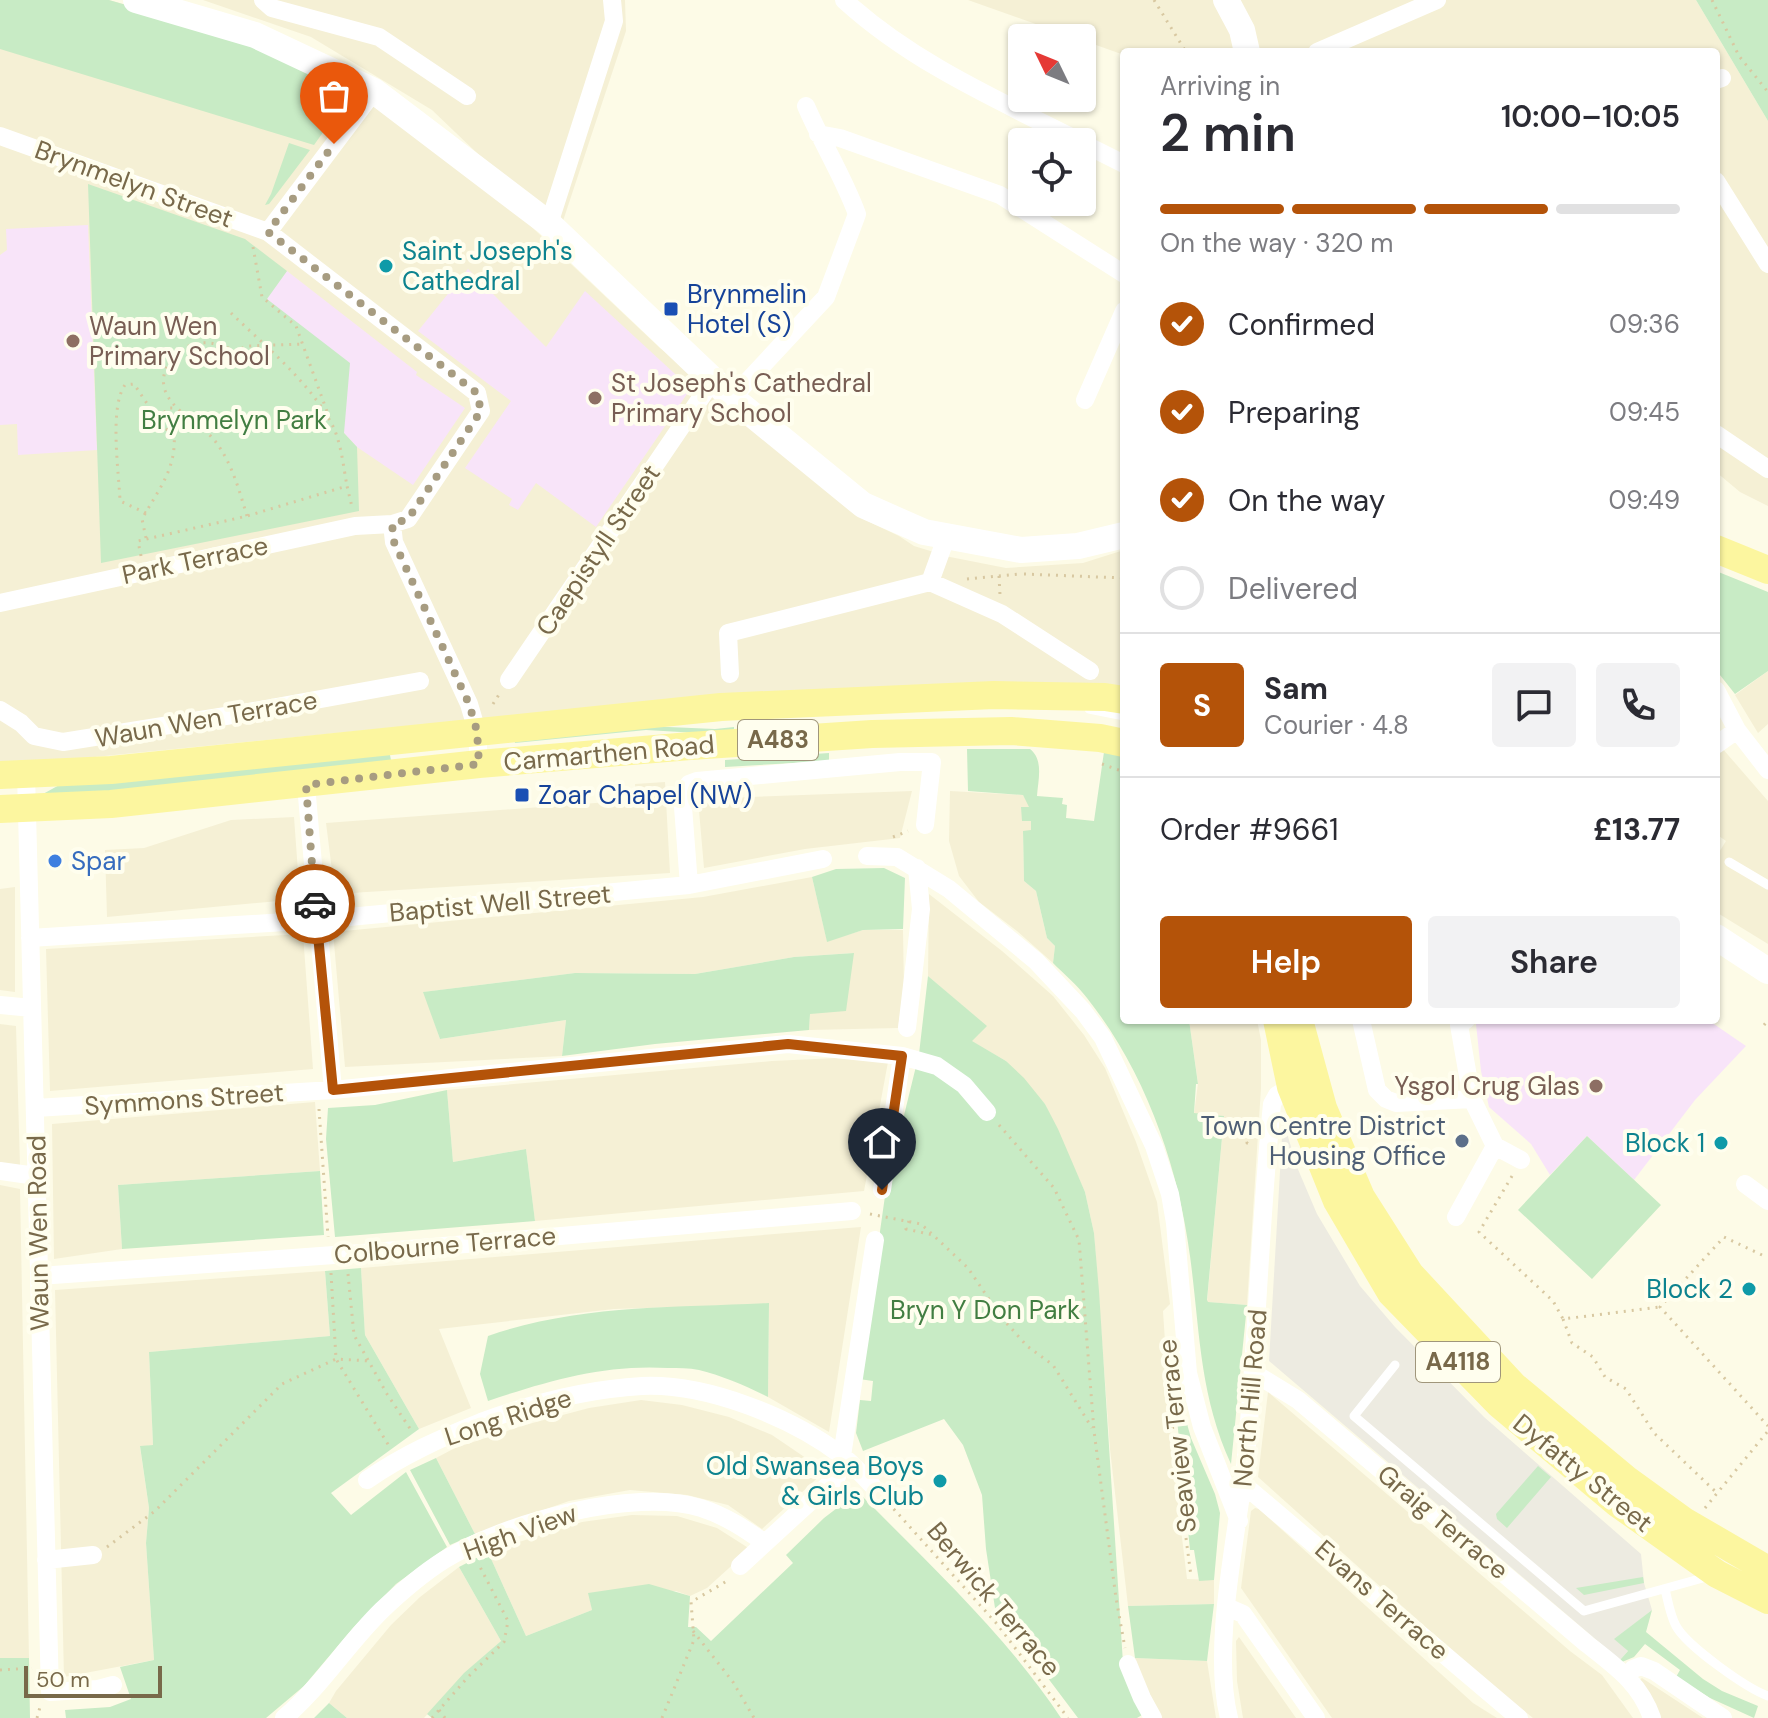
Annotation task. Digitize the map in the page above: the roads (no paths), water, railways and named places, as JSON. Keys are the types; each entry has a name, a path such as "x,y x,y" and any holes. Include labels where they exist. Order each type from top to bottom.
{"main road":[{"path":"136,0 255,35 374,91 549,224 722,389 863,505 898,522 1020,562 1120,536"},
{"path":"1226,0 1244,45"},
{"path":"1720,551 1768,570"},
{"name":"Carmarthen Road","path":"13,774 111,770 721,707 994,695 1120,699"},
{"name":"A483","path":"634,716 724,724 829,717 1062,712 1120,725"},
{"name":"Carmarthen Road","path":"14,809 111,804 479,764 872,734 1011,731 1120,742"},
{"path":"1720,940 1768,971"},
{"name":"Dyfatty Street","path":"1278,1024 1291,1087 1337,1201 1391,1293 1499,1404 1617,1503 1717,1574 1768,1600"},
{"name":"Dyfatty Street","path":"1300,1024 1323,1108 1350,1172 1361,1197 1410,1274 1514,1386 1615,1470 1684,1521 1768,1570"}],"street":[{"path":"263,0 272,8 379,37 467,96"},
{"path":"549,224 614,21 612,0"},
{"path":"844,0 920,58 1055,128"},
{"path":"1326,48 1437,0"},
{"path":"260,235 374,91"},
{"name":"Caepistyll Street","path":"509,680 722,389 826,297 857,214 845,181 806,106"},
{"path":"818,134 840,138 1000,195 1120,271"},
{"name":"Brynmelyn Street","path":"0,136 260,235 477,393 481,411 408,519 392,524"},
{"path":"1096,149 1120,162"},
{"path":"1720,187 1768,264"},
{"path":"1085,400 1116,352 1120,332"},
{"path":"1720,437 1768,469"},
{"path":"392,524 394,542 469,704 477,731 479,764"},
{"name":"Park Terrace","path":"0,603 355,526 392,524"},
{"path":"930,582 946,538"},
{"path":"730,674 728,633 930,582 1002,614 1090,671"},
{"name":"Waun Wen Terrace","path":"0,710 21,723 34,736 63,742 420,681"},
{"path":"1720,698 1737,730 1768,770"},
{"path":"1720,742 1737,730"},
{"path":"689,885 682,794 689,784 714,778 932,762 925,825"},
{"name":"Waun Wen Road","path":"13,774 14,809 30,938 50,1692 113,1685"},
{"path":"306,785 326,1090"},
{"name":"Seaview Terrace","path":"867,856 897,857 949,889 1036,961 1083,1011 1103,1038 1154,1146 1170,1194 1188,1373 1202,1427 1239,1521"},
{"name":"Baptist Well Street","path":"30,938 317,920 689,885 823,859"},
{"path":"907,1028 921,909 917,868"},
{"path":"0,1005 32,1008"},
{"path":"1362,1024 1377,1090 1386,1099 1396,1103 1472,1099"},
{"path":"1460,1024 1472,1099 1495,1146 1521,1160"},
{"name":"Symmons Street","path":"35,1108 326,1090 788,1044 902,1056 937,1066 964,1085 987,1112"},
{"path":"882,1190 902,1056"},
{"name":"North Hill Road","path":"1229,1718 1224,1664 1227,1607 1254,1373 1272,1104 1277,1095 1291,1087"},
{"path":"1456,1217 1495,1146"},
{"path":"0,1171 36,1176"},
{"path":"1745,1184 1768,1201"},
{"name":"Colbourne Terrace","path":"39,1276 852,1211"},
{"path":"740,1566 837,1477 875,1240"},
{"name":"Graig Terrace","path":"1254,1373 1298,1400 1628,1676 1647,1703 1652,1718"},
{"name":"Long Ridge","path":"367,1480 397,1459 422,1447 519,1408 587,1391 645,1386 699,1392 789,1423 842,1456 872,1485"},
{"name":"Evans Terrace","path":"1243,1484 1519,1718"},
{"name":"High View","path":"284,1718 381,1612 418,1579 470,1547 540,1520 594,1506 673,1502 700,1507 733,1520 765,1543"},
{"path":"46,1560 93,1555"},
{"path":"1227,1607 1243,1614 1316,1718"},
{"path":"1128,1664 1153,1718"},
{"path":"1628,1676 1633,1669 1641,1666 1654,1671 1723,1718"}],"lane":[{"path":"811,702 840,708 1062,704 1120,715"},
{"path":"1729,862 1768,885"},
{"path":"1395,1365 1354,1416 1584,1611 1717,1574"},
{"path":"1665,1589 1673,1621 1688,1641 1749,1686 1768,1696"}],"place":[{"name":"Saint Joseph's Cathedral","path":"386,266"},
{"name":"Brynmelin Hotel (S)","path":"671,309"},
{"name":"Waun Wen Primary School","path":"73,341"},
{"name":"St Joseph's Cathedral Primary School","path":"595,398"},
{"name":"Zoar Chapel (NW)","path":"522,795"},
{"name":"Spar","path":"55,861"},
{"name":"Ysgol Crug Glas","path":"1596,1086"},
{"name":"Town Centre District Housing Office","path":"1462,1141"},
{"name":"Block 1","path":"1721,1143"},
{"name":"Block 2","path":"1749,1289"},
{"name":"Old Swansea Boys & Girls Club","path":"940,1481"}],"park label":[{"name":"Brynmelyn Park","path":"234,420"},
{"name":"Bryn Y Don Park","path":"985,1310"}]}
